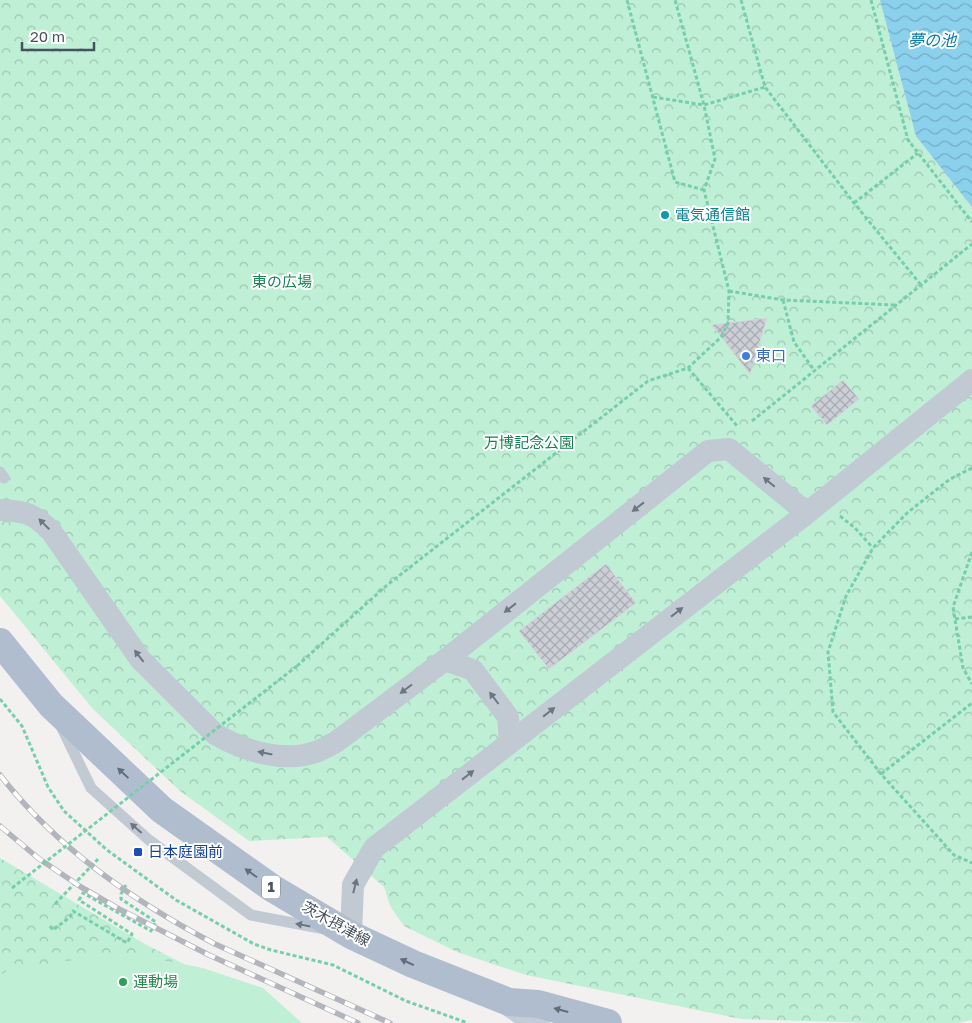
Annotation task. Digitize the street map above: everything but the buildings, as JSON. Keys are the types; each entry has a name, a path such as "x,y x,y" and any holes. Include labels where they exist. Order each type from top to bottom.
{"main road":[{"name":"茨木摂津線","path":"0,642 51,705 162,810 272,888 351,934 413,964 509,1002 538,1004 608,1023"},
{"path":"509,1002 536,1023"}],"street":[{"path":"351,934 353,885 374,848 813,507 972,380"},
{"path":"0,510 22,512 37,518 51,531 140,659 215,734 228,742 265,754 302,754 316,752 336,742 446,660 708,451 730,449 813,507"},
{"path":"446,660 473,670 508,717 510,742"}],"path":[{"path":"628,0 675,182 704,190"},
{"path":"12,888 297,666 386,586 648,381 688,368 721,337 728,323 729,291 704,190 715,159 704,105 675,0"},
{"path":"741,0 765,88 854,203 921,285"},
{"path":"872,0 908,140 972,222"},
{"path":"653,97 704,105 765,88"},
{"path":"854,203 918,153"},
{"path":"752,421 972,244"},
{"path":"729,291 784,300 896,306"},
{"path":"784,300 794,342 814,370"},
{"path":"972,468 950,479 907,514 873,548 846,596 828,652 833,712 881,774 954,855 972,863"},
{"path":"813,507 855,528 873,548"},
{"path":"972,552 953,607 963,668 972,684"},
{"path":"955,619 972,617"},
{"path":"881,774 972,702"},
{"path":"55,904 98,859"},
{"path":"50,926 53,930 70,917 73,911 127,942 132,934 79,900 83,893 151,931 156,922 122,899 121,894 127,883"}],"green space":[{"name":"万博記念公園","path":"0,0 972,0 972,1020 958,1023 873,1023 741,1019 526,975 457,952 404,926 390,906 384,887 327,837 249,841 180,791 93,709 0,596"},
{"name":"運動場","path":"0,858 143,943 299,1023 0,1023"},
{"name":"運動場","path":"125,953 203,968 263,988 302,1023 0,1023 0,976 9,969"}],"water":[{"name":"夢の池","path":"880,0 972,0 972,207 916,136"}],"railway":[{"path":"0,775 22,801 71,849 98,871 155,910 215,944 390,1023"},
{"path":"0,826 38,858 81,887 119,909 209,955 358,1023"}],"place":[{"name":"電気通信館","path":"665,215"},
{"name":"東口","path":"746,356"},
{"name":"日本庭園前","path":"138,852"},
{"name":"運動場","path":"123,982"}],"park label":[{"name":"東の広場","path":"282,282"}]}
